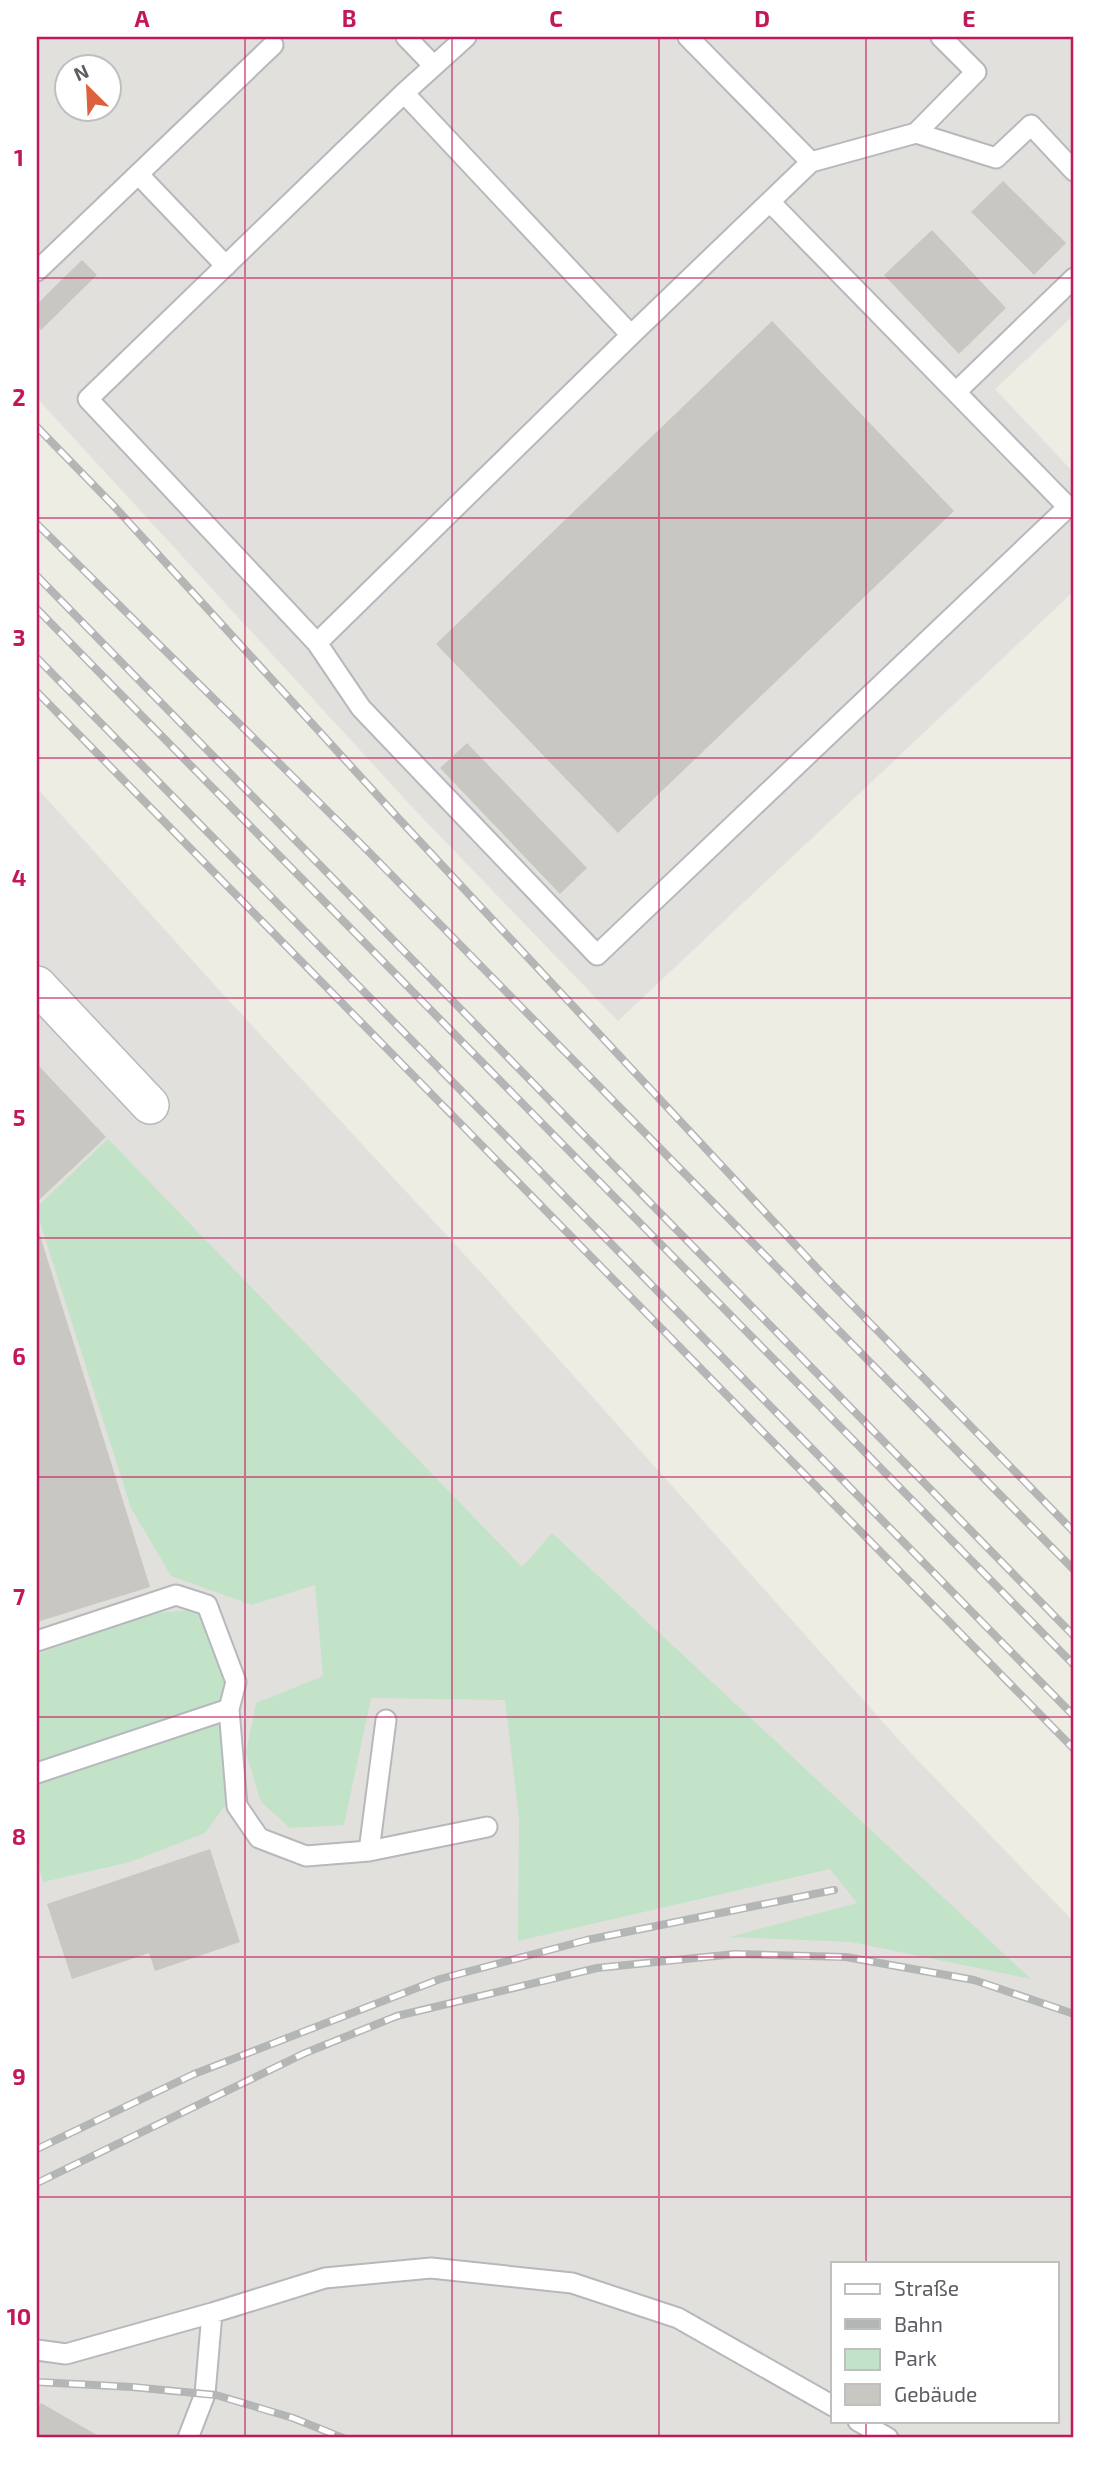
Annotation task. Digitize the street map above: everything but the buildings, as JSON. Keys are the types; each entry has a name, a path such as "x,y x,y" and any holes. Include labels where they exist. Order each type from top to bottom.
{"street":[{"path":"37,985 150,1105"}],"lane":[{"path":"406,37 434,66"},
{"path":"466,37 404,93 88,399 317,643 361,708 597,955 1068,507 770,202"},
{"path":"688,37 811,162"},
{"path":"317,643 811,162 916,133 976,72 941,37"},
{"path":"37,271 273,45"},
{"path":"404,93 631,335"},
{"path":"916,133 996,158 1031,125 1074,171"},
{"path":"138,174 226,266"},
{"path":"956,393 1074,278"},
{"path":"37,1641 176,1595 207,1605 236,1682 229,1709 237,1806 260,1838 306,1856 369,1851 487,1827"},
{"path":"37,1773 229,1709"},
{"path":"369,1851 386,1720"},
{"path":"37,2350 65,2354 212,2314 324,2278 431,2268 572,2283 678,2318 831,2405"},
{"path":"188,2438 205,2394 212,2314"},
{"path":"860,2422 888,2438"}],"shaded area":[{"path":"37,37 1074,37 1074,315 995,389 1074,473 1074,591 618,1021 414,809 37,398"},
{"path":"37,788 220,991 488,1280 907,1749 1074,1922 1074,2438 37,2438"}],"green space":[{"path":"108,1139 522,1567 552,1533 1031,1979 851,1942 729,1937 857,1903 830,1869 518,1941 519,1818 505,1700 371,1698 344,1825 290,1828 261,1802 246,1753 256,1703 323,1676 315,1585 252,1605 171,1576 131,1508 37,1213 37,1207"},
{"path":"190,1610 205,1616 229,1679 219,1704 227,1803 205,1833 130,1862 43,1882 37,1862 37,1654 155,1613"}],"railway":[{"path":"37,427 113,505 399,819 828,1280 1074,1532"},
{"path":"37,524 365,848 1074,1570"},
{"path":"37,576 1074,1636"},
{"path":"37,609 1074,1665"},
{"path":"37,658 1074,1716"},
{"path":"37,692 1074,1749"},
{"path":"37,2149 194,2074 440,1979 587,1940 834,1890"},
{"path":"37,2183 305,2053 397,2016 597,1968 735,1954 846,1957 974,1980 1074,2014"},
{"path":"37,2382 216,2395 293,2418 343,2438"}]}
